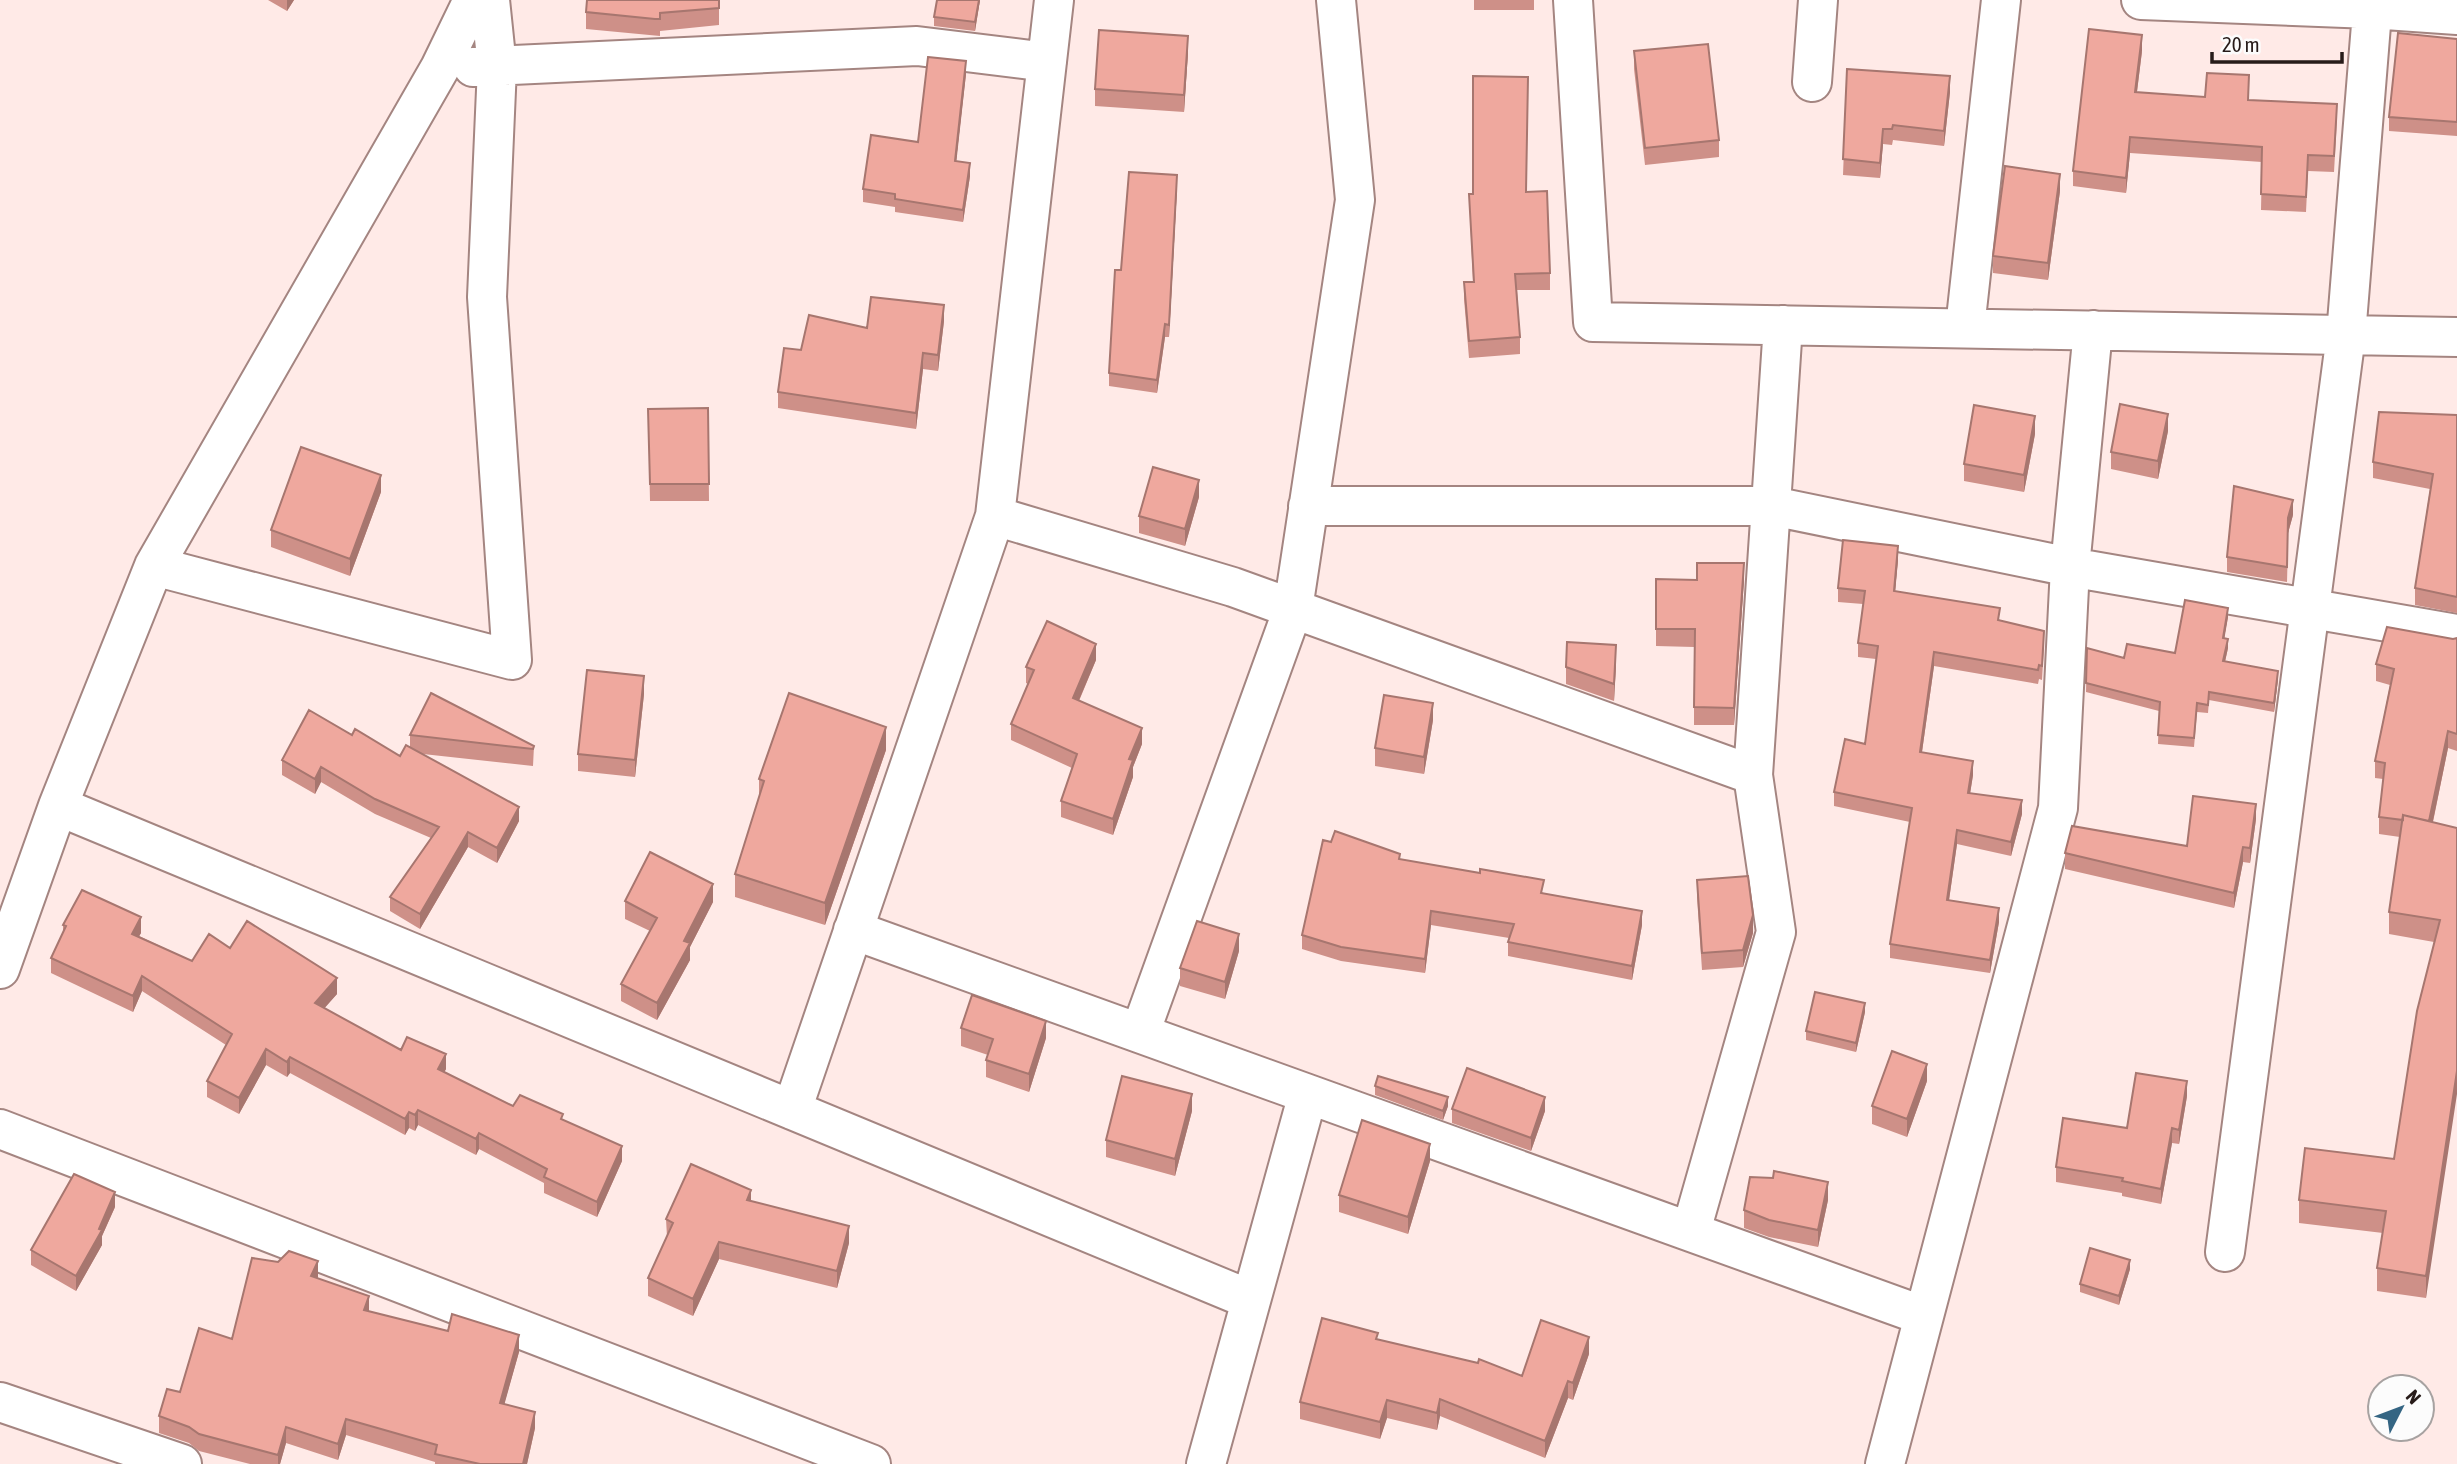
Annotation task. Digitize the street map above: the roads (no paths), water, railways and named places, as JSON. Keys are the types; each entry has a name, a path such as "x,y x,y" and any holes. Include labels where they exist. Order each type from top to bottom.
{"street":[{"path":"0,968 58,806 154,566 440,68 473,0"},
{"path":"154,566 512,660 487,298 497,67 490,0"},
{"path":"792,1110 995,516 1054,0"},
{"path":"1140,1033 1293,609 1355,200 1336,0"},
{"path":"1573,0 1593,322 2457,337"},
{"path":"1812,82 1818,0"},
{"path":"1965,328 2001,0"},
{"path":"2141,0 2372,4 2457,15"},
{"path":"2225,1252 2346,335 2372,4"},
{"path":"440,68 917,46 1047,62"},
{"path":"1691,1231 1776,932 1753,775 1783,325"},
{"path":"1885,1464 2057,808 2070,567 2093,330"},
{"path":"1308,506 1772,506 2070,567 2457,634"},
{"path":"995,516 1233,586 1753,775"},
{"path":"58,806 1251,1300"},
{"path":"853,930 1924,1316"},
{"path":"1206,1464 1308,1094"},
{"path":"0,1129 871,1464"},
{"path":"0,1402 182,1464"}]}
